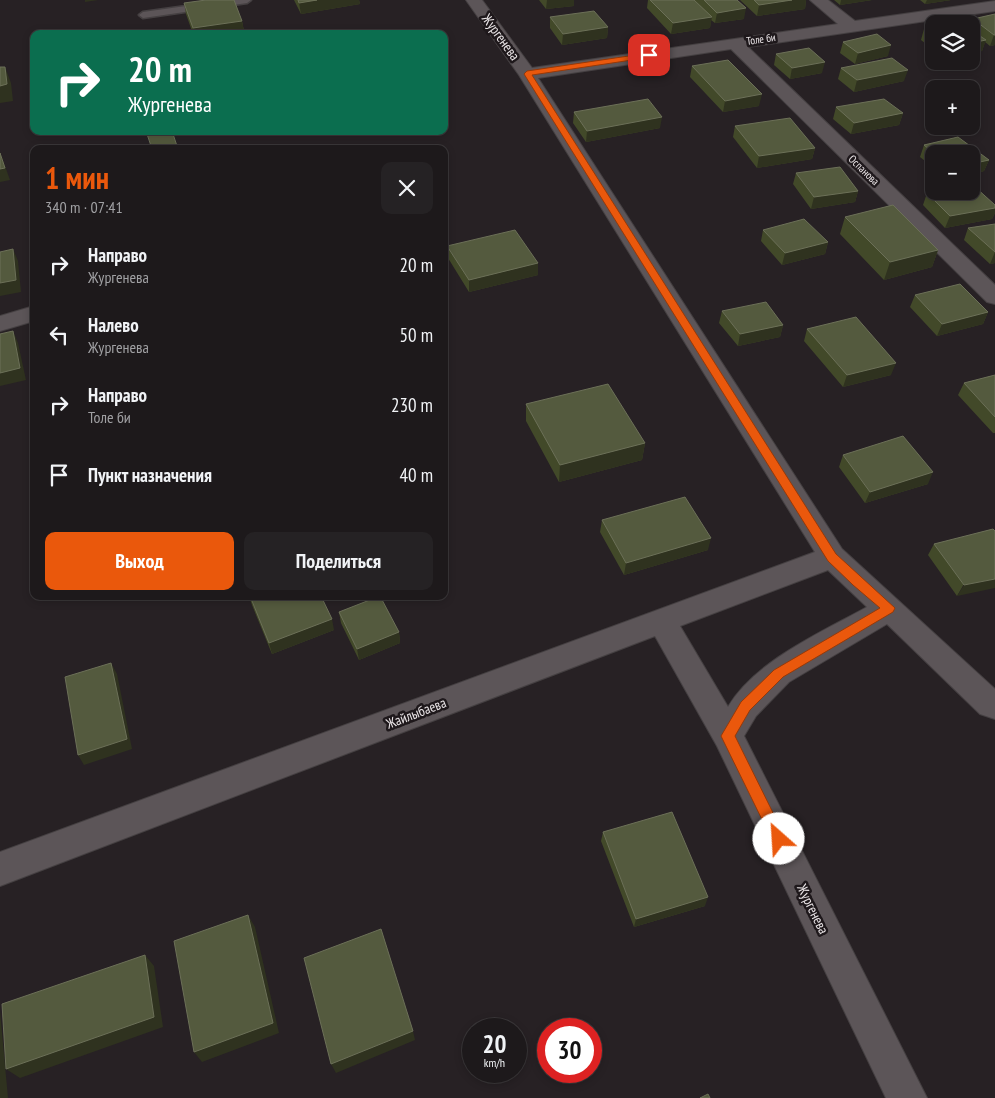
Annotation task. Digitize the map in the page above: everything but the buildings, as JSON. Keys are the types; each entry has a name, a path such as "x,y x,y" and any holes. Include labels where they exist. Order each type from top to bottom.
{"street":[{"name":"Жургенева","path":"474,0 527,74 832,557 857,582 889,608 921,640 995,706"},
{"path":"818,0 851,26"},
{"name":"Толе би","path":"527,74 995,6"},
{"name":"Оспанова","path":"734,43 995,297"},
{"path":"0,324 30,314"},
{"name":"Жайлыбаева","path":"0,869 832,557"},
{"path":"728,736 745,706 778,673 889,608"},
{"name":"Жургенева","path":"662,621 728,736 907,1098"}],"lane":[{"path":"144,15 247,0"}],"route":[{"path":"649,55 527,74 832,557 857,582 889,608 778,673 745,706 728,736 779,839"}]}
